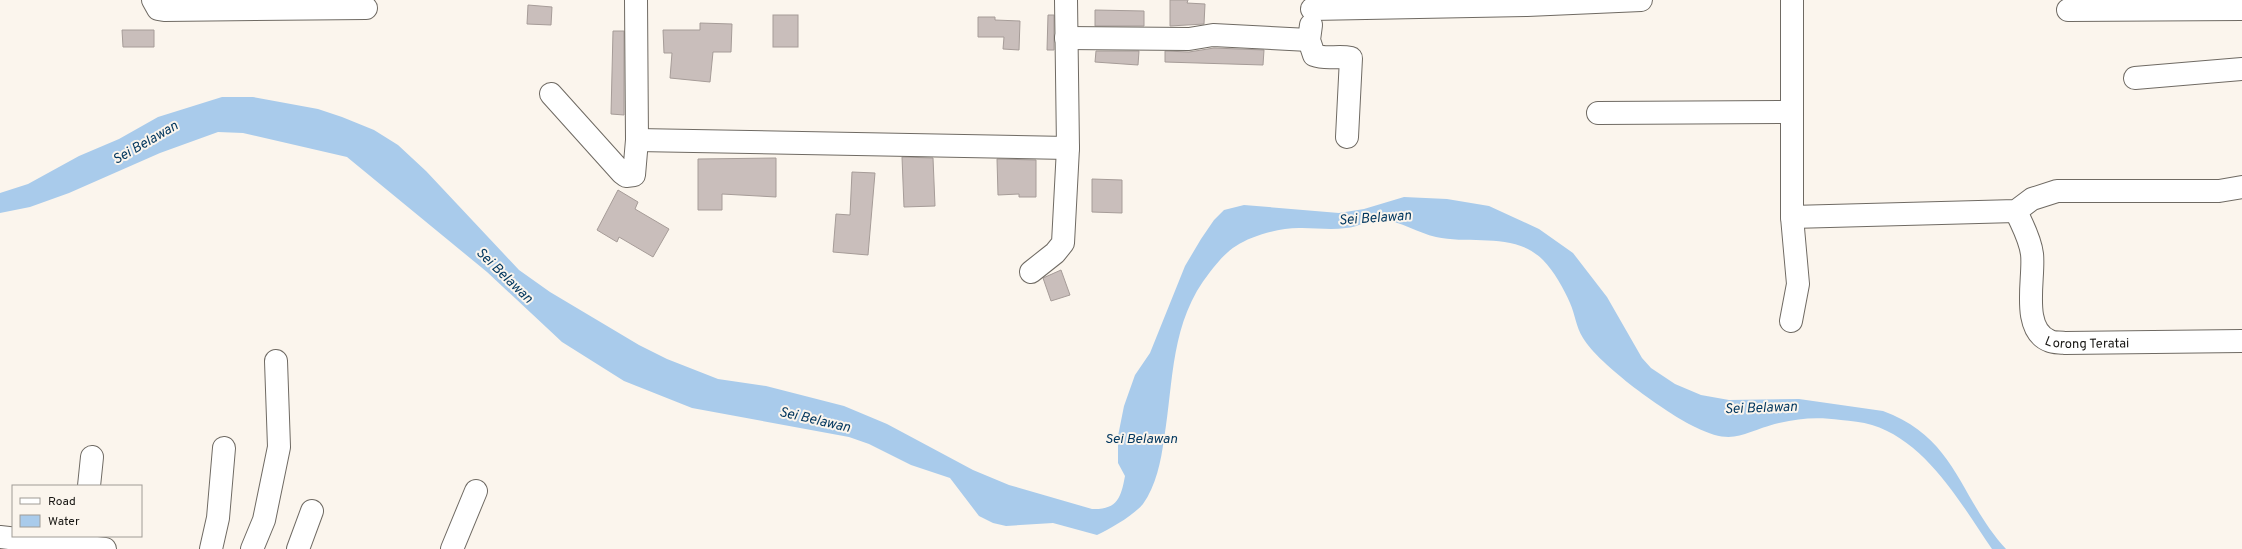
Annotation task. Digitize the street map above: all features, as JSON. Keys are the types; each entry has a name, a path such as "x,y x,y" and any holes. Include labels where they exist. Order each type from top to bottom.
{"street":[{"path":"153,0 158,9 164,10 366,8"},
{"path":"551,94 626,176 632,176 636,173 636,0"},
{"path":"1031,272 1055,253 1063,243 1068,148 1066,0"},
{"path":"1347,137 1351,58 1338,56 1325,59 1314,55 1309,40 1312,4 1527,5 1641,0"},
{"path":"1791,321 1798,284 1792,217 1792,0"},
{"path":"2068,10 2242,9"},
{"path":"1066,38 1190,39 1213,35 1309,40"},
{"path":"2135,78 2242,69"},
{"path":"1598,113 1792,112"},
{"path":"637,140 1068,148"},
{"path":"1792,217 2016,211 2032,198 2057,192 2219,191 2242,187"},
{"name":"Lorong Teratai","path":"2016,211 2028,237 2032,254 2031,302 2034,324 2040,336 2050,342 2242,341"},
{"path":"252,549 264,520 279,446 276,361"},
{"path":"211,549 218,518 224,448"},
{"path":"89,485 92,457"},
{"path":"452,549 476,491"},
{"path":"298,549 312,511"},
{"path":"0,537 74,540 105,549"}],"water":[{"name":"Sei Belawan","path":"222,97 253,97 318,109 374,130 398,145 426,171 519,270 550,292 639,345 667,359 718,379 766,386 844,406 887,424 973,470 1009,485 1092,509 1100,509 1112,505 1122,491 1125,476 1118,463 1118,436 1124,406 1135,375 1150,353 1185,266 1214,220 1224,210 1244,205 1339,213 1364,209 1404,197 1447,199 1489,206 1539,229 1573,253 1607,297 1642,358 1651,368 1675,384 1701,395 1729,400 1799,399 1883,411 1908,423 1927,437 1942,453 1955,471 1990,530 2006,549 1992,549 1941,476 1910,445 1892,433 1864,423 1817,418 1779,423 1738,436 1729,437 1709,433 1695,427 1651,400 1618,374 1591,349 1581,334 1562,286 1547,264 1532,251 1519,245 1506,242 1436,237 1389,221 1377,220 1340,229 1294,228 1277,230 1250,238 1232,248 1222,258 1197,291 1187,311 1172,373 1161,456 1155,481 1148,497 1134,513 1097,535 1053,523 1006,526 993,523 979,516 950,478 911,465 869,444 849,437 692,408 624,381 562,342 487,272 347,157 243,133 218,132 160,153 69,193 30,207 0,213 0,193 28,184 79,156 119,139 158,117"}],"building":[{"path":"1170,0 1188,0 1187,3 1205,4 1204,24 1170,26"},
{"path":"528,5 552,7 551,25 527,24"},
{"path":"1095,10 1144,11 1144,26 1095,26"},
{"path":"773,15 798,15 798,47 773,47"},
{"path":"1048,15 1054,15 1054,50 1047,50"},
{"path":"978,17 995,17 995,20 1020,21 1019,50 1003,49 1004,37 978,37"},
{"path":"700,23 732,24 731,52 713,52 710,82 670,78 672,53 664,53 663,30 700,30"},
{"path":"122,30 154,30 154,47 123,47"},
{"path":"613,31 624,31 624,115 611,114"},
{"path":"1214,48 1264,50 1263,65 1165,62 1165,51 1189,52"},
{"path":"1096,51 1139,51 1138,65 1095,62"},
{"path":"902,157 933,158 935,206 904,207"},
{"path":"776,158 776,197 722,194 722,210 698,210 698,159"},
{"path":"997,159 1036,160 1036,197 1019,197 1019,194 998,195"},
{"path":"852,172 875,173 868,255 833,252 836,214 850,215"},
{"path":"1092,179 1122,180 1122,213 1092,212"},
{"path":"618,190 638,202 635,209 669,229 653,257 619,237 617,242 597,230"},
{"path":"1061,270 1070,295 1051,301 1043,278"}]}
